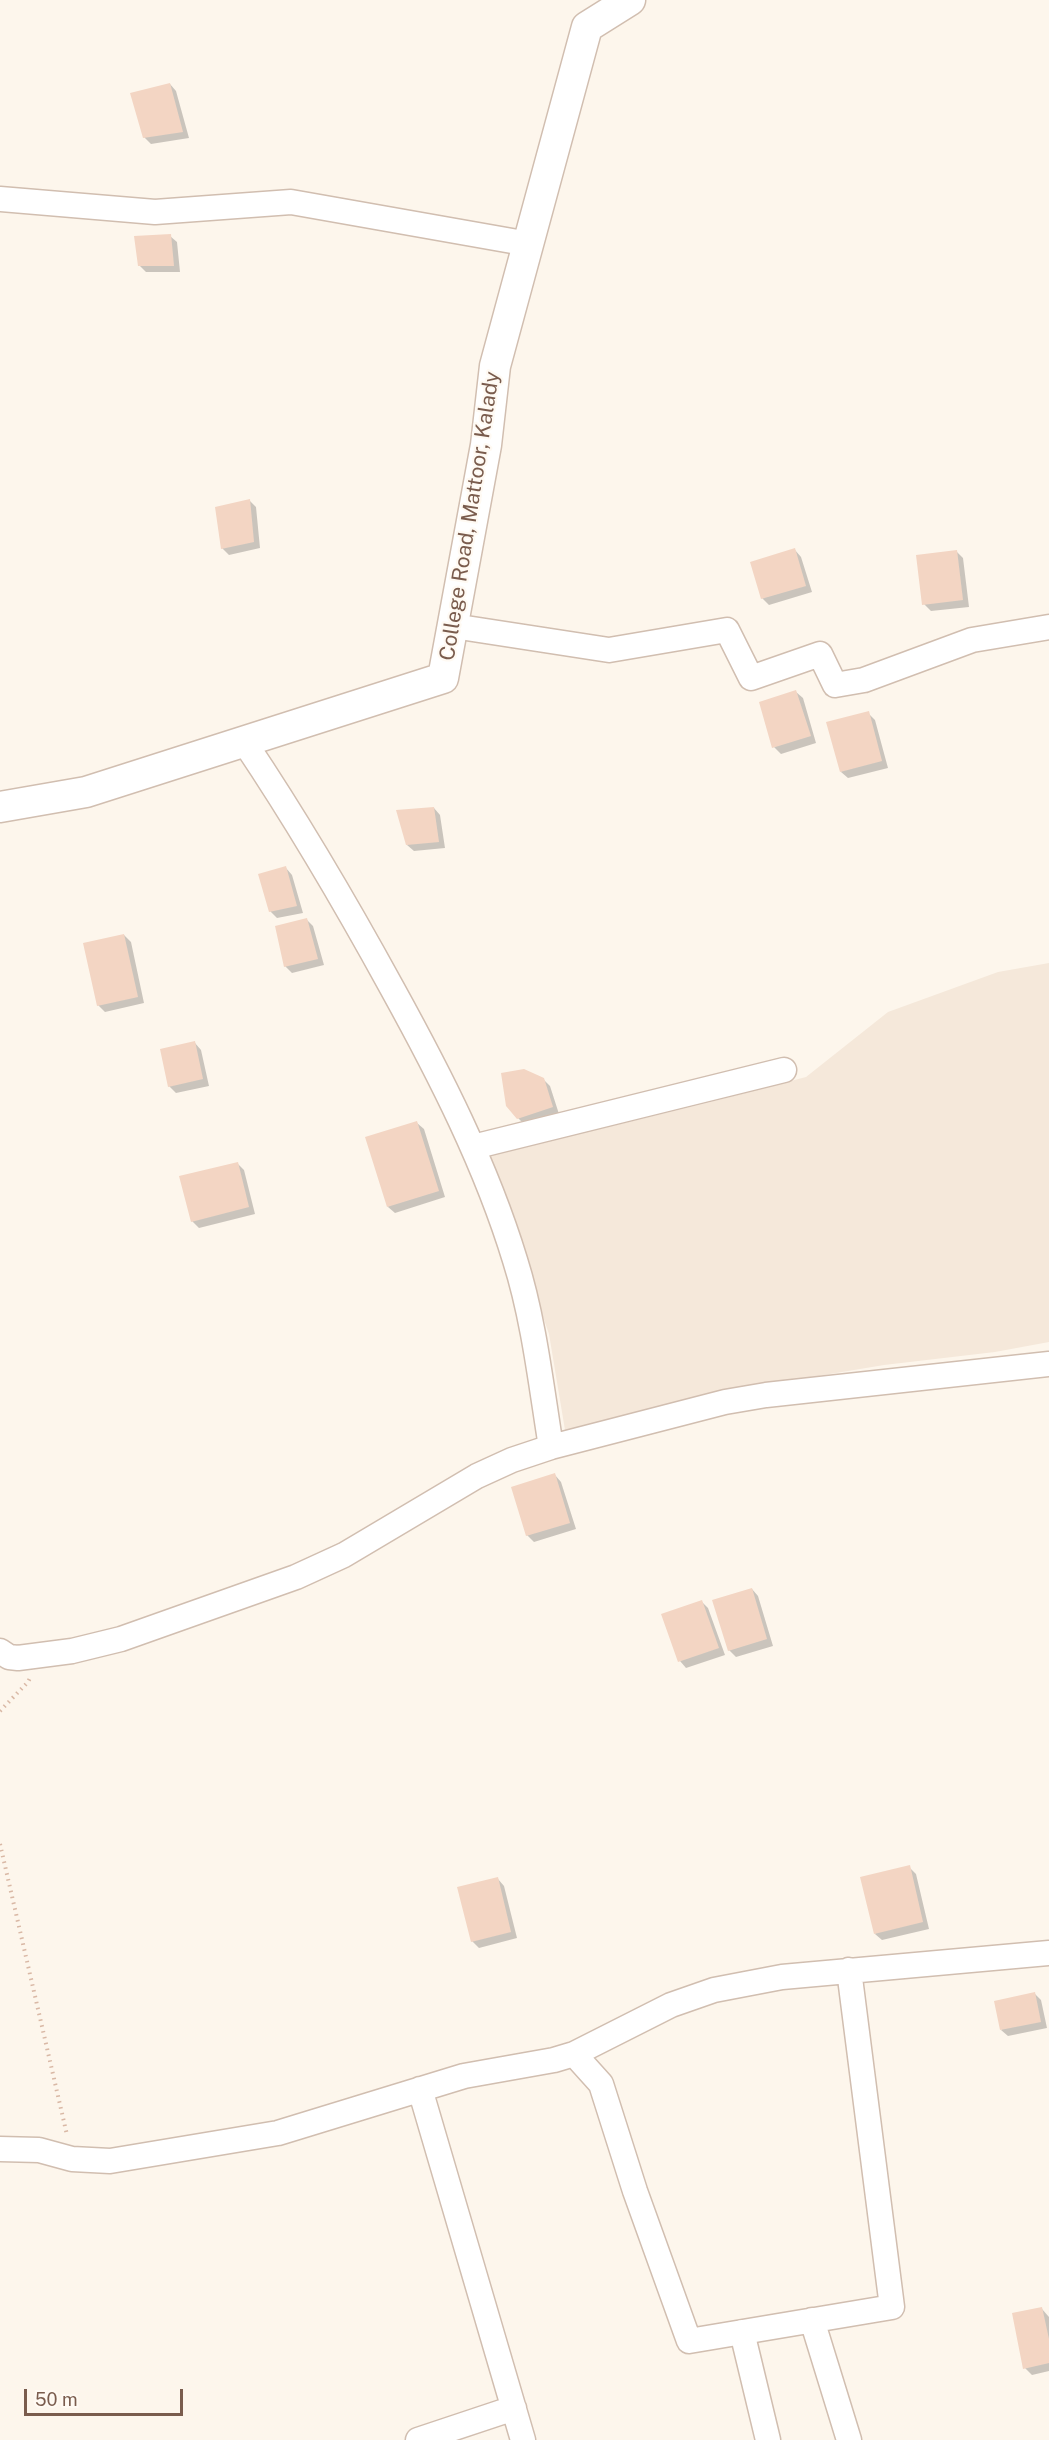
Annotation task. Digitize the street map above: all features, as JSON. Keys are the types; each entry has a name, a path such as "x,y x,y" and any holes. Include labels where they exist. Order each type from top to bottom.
{"street":[{"name":"College Road, Mattoor, Kalady","path":"0,807 86,792 443,678 486,445 495,366 587,27 630,0"},
{"path":"0,199 154,212 291,202 529,244"},
{"path":"453,626 609,650 727,630 751,678 820,654 835,685 864,680 972,640 1049,627"},
{"path":"245,743 289,809 365,939 433,1062 473,1147 518,1270 538,1362 550,1447"},
{"path":"473,1147 784,1071"},
{"path":"0,1651 9,1657 18,1658 72,1651 122,1639 268,1588 344,1555 494,1468 550,1447 725,1402 766,1395 1049,1364"},
{"path":"0,2149 39,2150 72,2159 110,2161 261,2136 464,2076 554,2060 574,2054 671,2005 714,1990 782,1977 1049,1953"},
{"path":"574,2054 601,2084 634,2191 689,2341 892,2307 849,1970"},
{"path":"420,2089 523,2440"},
{"path":"812,2320 849,2440"},
{"path":"742,2332 768,2440"},
{"path":"418,2440 514,2408"}],"path":[{"path":"0,1711 28,1682 31,1674"},
{"path":"0,1844 72,2159"}],"shaded area":[{"path":"1049,963 1049,1342 995,1352 884,1365 740,1389 565,1430 549,1334 487,1156 806,1077 888,1012 998,972"}],"building":[{"path":"170,83 183,132 143,138 130,93"},
{"path":"171,234 174,266 138,266 134,236"},
{"path":"250,499 254,542 221,549 215,507"},
{"path":"795,548 806,586 761,599 750,562"},
{"path":"957,550 963,600 922,605 916,555"},
{"path":"796,690 811,736 772,748 759,702"},
{"path":"869,711 882,761 840,772 826,722"},
{"path":"434,807 439,842 406,845 396,810"},
{"path":"286,866 297,906 269,912 258,874"},
{"path":"307,918 318,959 284,967 275,926"},
{"path":"124,934 138,997 97,1006 83,943"},
{"path":"195,1041 203,1079 168,1087 160,1049"},
{"path":"524,1069 544,1078 553,1107 517,1119 506,1106 501,1073"},
{"path":"417,1121 439,1191 387,1207 365,1137"},
{"path":"238,1162 249,1207 191,1222 179,1176"},
{"path":"555,1473 570,1523 526,1536 511,1487"},
{"path":"752,1588 767,1639 728,1651 712,1600"},
{"path":"702,1600 719,1648 678,1662 661,1614"},
{"path":"910,1865 923,1922 874,1934 860,1877"},
{"path":"498,1877 511,1932 471,1942 457,1887"},
{"path":"1035,1992 1041,2022 1000,2030 994,2001"},
{"path":"1042,2307 1049,2339 1049,2363 1023,2369 1012,2313"}]}
